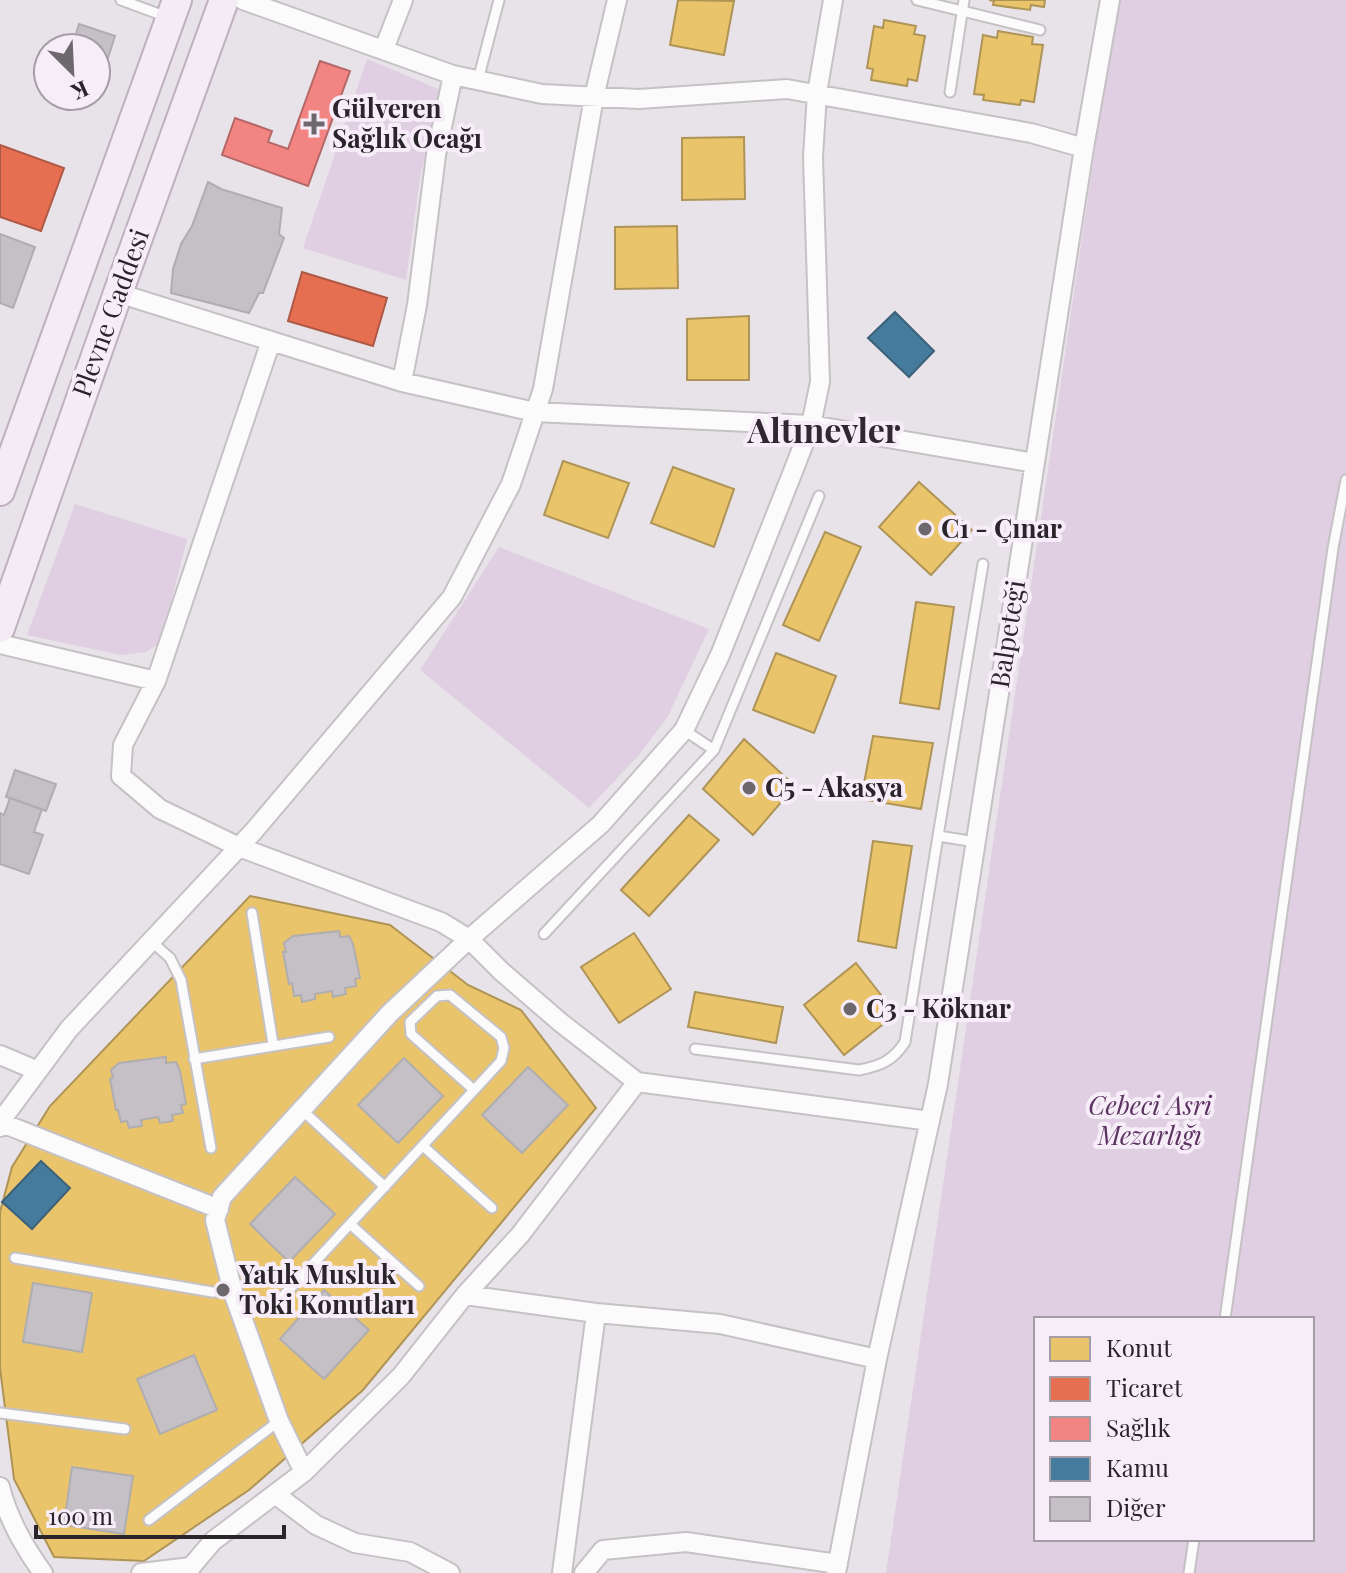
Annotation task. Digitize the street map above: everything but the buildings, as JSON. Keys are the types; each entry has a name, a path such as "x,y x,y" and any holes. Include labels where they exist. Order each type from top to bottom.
{"main road":[{"name":"Plevne Caddesi","path":"0,628 224,0"},
{"name":"Plevne Caddesi","path":"0,491 174,9"}],"street":[{"path":"243,0 453,75 542,94 639,99 787,89 1031,133 1084,148"},
{"path":"384,49 403,0"},
{"path":"219,1209 1,1125 69,1029 239,847 452,597 511,484 543,389 594,97 617,0"},
{"path":"304,1472 279,1421 233,1292 215,1220 222,1197 390,1013 469,939 601,824 684,730 720,655 811,425 820,382 813,157 817,93 833,0"},
{"name":"Balpeteği","path":"837,1569 877,1359 930,1121 1110,0"},
{"path":"402,382 417,305 436,155 453,75"},
{"path":"118,293 402,382 535,412 811,425 1035,463"},
{"path":"271,341 156,681 123,745 121,776 160,809 239,847 441,922 469,939 548,1012 637,1082 930,1121"},
{"path":"0,644 156,681"},
{"path":"0,1055 38,1071"},
{"path":"141,1573 190,1570 213,1541 304,1472 401,1376 465,1295 529,1224 637,1082"},
{"path":"465,1295 596,1313 720,1324 877,1359"},
{"path":"562,1573 596,1313"},
{"path":"0,1487 25,1548 40,1572"},
{"path":"275,1494 316,1525 355,1543 410,1552 450,1573"},
{"path":"584,1573 603,1550 686,1542 837,1569"}],"lane":[{"path":"121,0 174,9"},
{"path":"478,80 499,0"},
{"path":"917,0 1040,30"},
{"path":"950,92 964,0"},
{"path":"1225,1317 1333,548 1346,480"},
{"path":"544,934 714,750 819,496"},
{"path":"695,1049 859,1070 878,1066 895,1057 905,1042 983,564"},
{"path":"684,730 714,750"},
{"path":"938,836 976,842"},
{"path":"252,913 273,1044"},
{"path":"151,941 170,958 181,980 211,1148"},
{"path":"275,1305 501,1061 504,1048 501,1037 450,995 437,996 410,1022 411,1034 474,1090"},
{"path":"194,1059 329,1037"},
{"path":"301,1109 385,1187"},
{"path":"423,1146 492,1208"},
{"path":"350,1224 419,1286"},
{"path":"15,1258 212,1292 233,1292"},
{"path":"0,1413 125,1429"},
{"path":"149,1520 279,1421"},
{"path":"1189,1573 1194,1541"}],"green space":[{"name":"Cebeci Asri Mezarlığı","path":"1117,0 1346,0 1346,1573 886,1573"},
{"path":"367,59 443,91 421,171 406,280 303,248"},
{"path":"75,504 187,539 161,642 146,652 121,655 27,635"},
{"path":"499,547 709,629 668,716 639,755 589,808 420,670"}],"place":[{"name":"Gülveren Sağlık Ocağı","path":"314,124"},
{"name":"C1 - Çınar","path":"925,529"},
{"name":"C5 - Akasya","path":"749,788"},
{"name":"C3 - Köknar","path":"850,1009"},
{"name":"Yatık Musluk Toki Konutları","path":"223,1290"}],"district":[{"name":"Altınevler","path":"824,431"}]}
